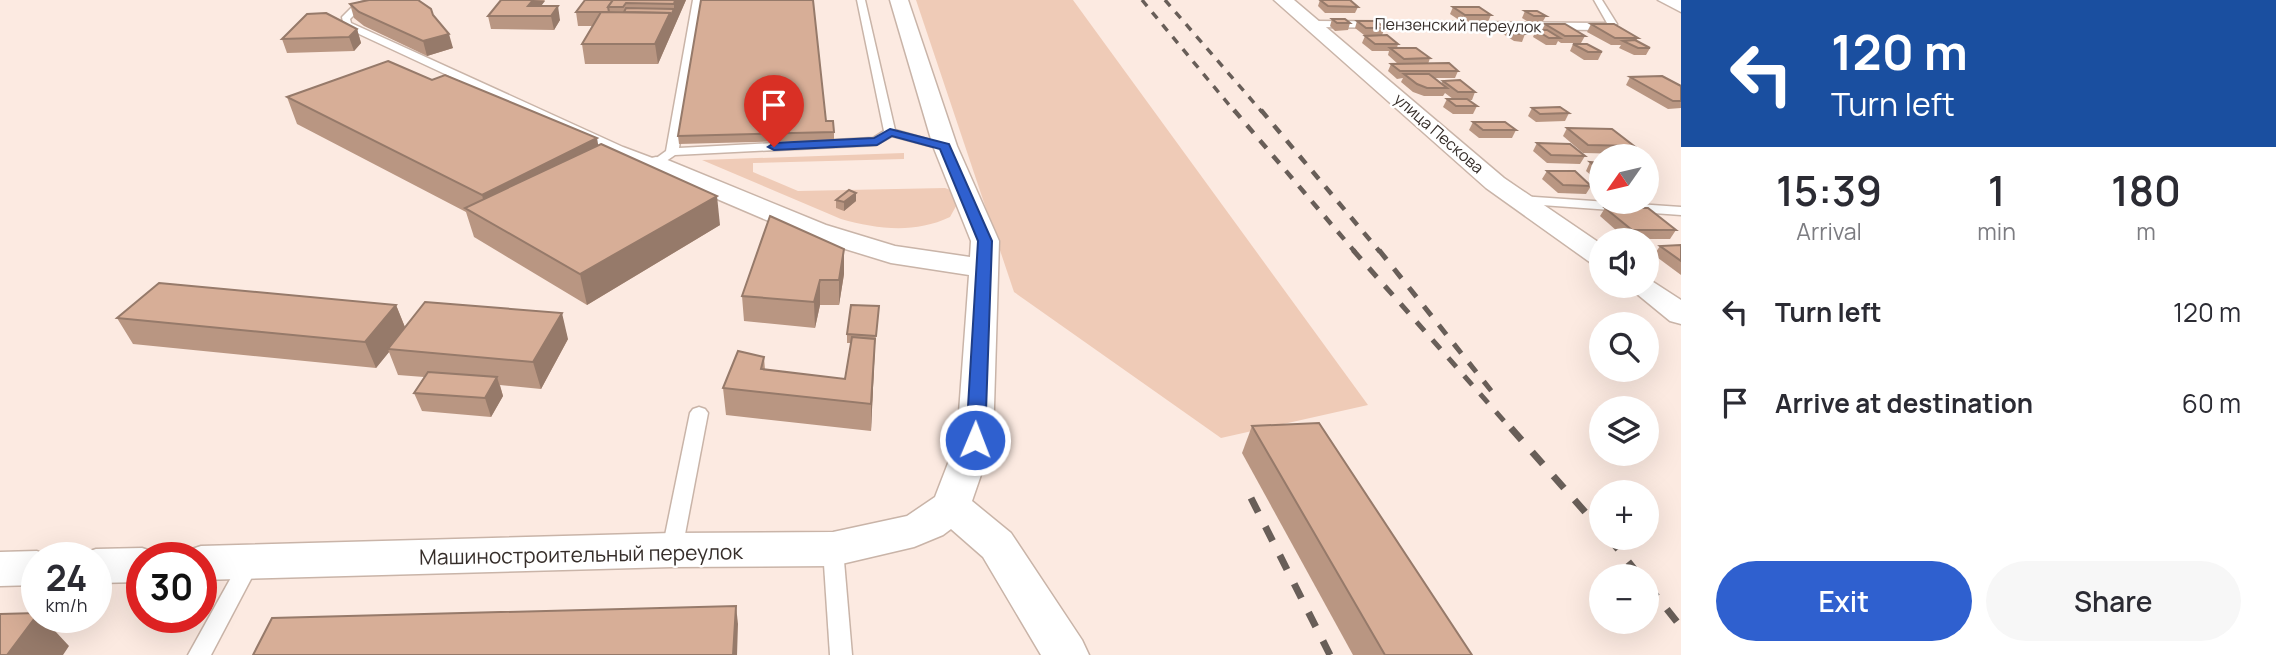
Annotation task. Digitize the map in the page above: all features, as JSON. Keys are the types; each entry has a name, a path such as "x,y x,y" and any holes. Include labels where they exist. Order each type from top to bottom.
{"street":[{"path":"899,0 945,146 985,241 975,440 951,506 997,545 1066,655"},
{"name":"улица Пескова","path":"1283,0 1495,183 1589,249"},
{"path":"1667,0 1681,7"},
{"path":"664,158 816,231 891,254 982,268"},
{"path":"1659,298 1681,314"},
{"name":"Машиностроительный переулок","path":"217,563 672,550 833,550 914,531 929,524 951,506"},
{"path":"0,569 21,568"}],"lane":[{"path":"375,0 348,13 345,19 347,25 619,150 664,158 877,141 890,132 945,146"},
{"path":"664,158 698,0"},
{"path":"861,0 890,132"},
{"name":"Пензенский переулок","path":"1314,24 1602,27 1612,24 1598,0"},
{"path":"1519,200 1681,211"},
{"path":"672,550 699,413"},
{"path":"833,550 841,655"},
{"path":"199,655 250,562"}],"shaded area":[{"path":"916,0 1073,0 1368,405 1221,438 1014,292"},
{"path":"904,153 904,159 753,163 753,172 798,191 945,188 956,192 960,199 950,217 909,228 882,227 841,219 702,160"}],"building":[{"path":"369,0 418,0 431,9 449,34 423,41 359,12 350,4"},
{"path":"501,0 533,0 528,6 558,6 551,16 488,16"},
{"path":"585,0 613,0 608,7 609,12 576,12"},
{"path":"613,0 675,0 674,4 626,3 623,7 608,7"},
{"path":"701,0 813,0 826,121 833,121 834,132 678,136"},
{"path":"1320,0 1350,0 1358,7 1328,6"},
{"path":"1453,7 1479,7 1491,15 1465,15"},
{"path":"626,8 674,9 670,18 670,13 624,12"},
{"path":"1525,11 1537,11 1546,16 1534,16"},
{"path":"601,12 670,13 655,44 582,44"},
{"path":"326,13 357,29 349,37 282,39 307,14"},
{"path":"1332,19 1345,19 1350,23 1337,23"},
{"path":"1357,21 1376,21 1385,28 1366,28"},
{"path":"1501,23 1508,23 1525,34 1518,34"},
{"path":"1545,24 1565,24 1585,36 1565,36"},
{"path":"1591,24 1614,24 1638,38 1615,38"},
{"path":"1536,30 1547,30 1560,38 1549,38"},
{"path":"1387,35 1398,44 1375,44 1365,36"},
{"path":"1635,40 1650,48 1638,48 1623,41"},
{"path":"1573,44 1587,44 1602,52 1588,52"},
{"path":"1390,48 1416,48 1430,58 1404,59"},
{"path":"388,61 432,80 445,75 597,138 482,195 287,97"},
{"path":"1449,63 1458,71 1400,71 1391,64"},
{"path":"1404,74 1429,74 1447,88 1427,88"},
{"path":"1662,76 1681,86 1681,101 1673,101 1630,77"},
{"path":"1460,80 1475,92 1458,92 1443,81"},
{"path":"1447,99 1467,99 1477,106 1456,106"},
{"path":"1560,107 1569,113 1540,114 1532,108"},
{"path":"1473,122 1505,122 1516,130 1483,130"},
{"path":"1567,128 1612,129 1631,144 1589,144"},
{"path":"1537,143 1570,144 1585,156 1551,155"},
{"path":"601,144 717,196 580,274 465,208"},
{"path":"1547,171 1575,171 1589,186 1563,185"},
{"path":"849,190 856,193 844,202 836,200"},
{"path":"1612,214 1656,214 1676,230 1659,228 1630,228"},
{"path":"770,216 844,249 839,280 820,280 814,302 742,296"},
{"path":"1681,245 1681,261 1660,246"},
{"path":"159,283 396,305 365,342 117,318"},
{"path":"425,302 562,313 533,362 388,349"},
{"path":"851,305 879,306 876,336 847,334"},
{"path":"852,337 875,339 871,404 723,388 738,351 764,357 761,369 845,379"},
{"path":"428,372 497,377 485,398 414,393"},
{"path":"1319,423 1472,655 1385,655 1252,426"},
{"path":"736,606 733,655 253,655 272,618"},
{"path":"21,613 21,633 24,633 7,655 0,655 0,614"}],"railway":[{"path":"1142,0 1235,112"},
{"path":"1165,0 1262,112"},
{"path":"1234,110 1355,252"},
{"path":"1261,110 1380,252"},
{"path":"1353,250 1512,430"},
{"path":"1379,250 1497,398"},
{"path":"1511,428 1589,516"},
{"path":"1251,498 1330,655"},
{"path":"1619,550 1630,564"},
{"path":"1659,599 1681,627"}],"route":[{"path":"774,147 877,141 890,132 945,146 985,241 977,353 975,440"}]}
